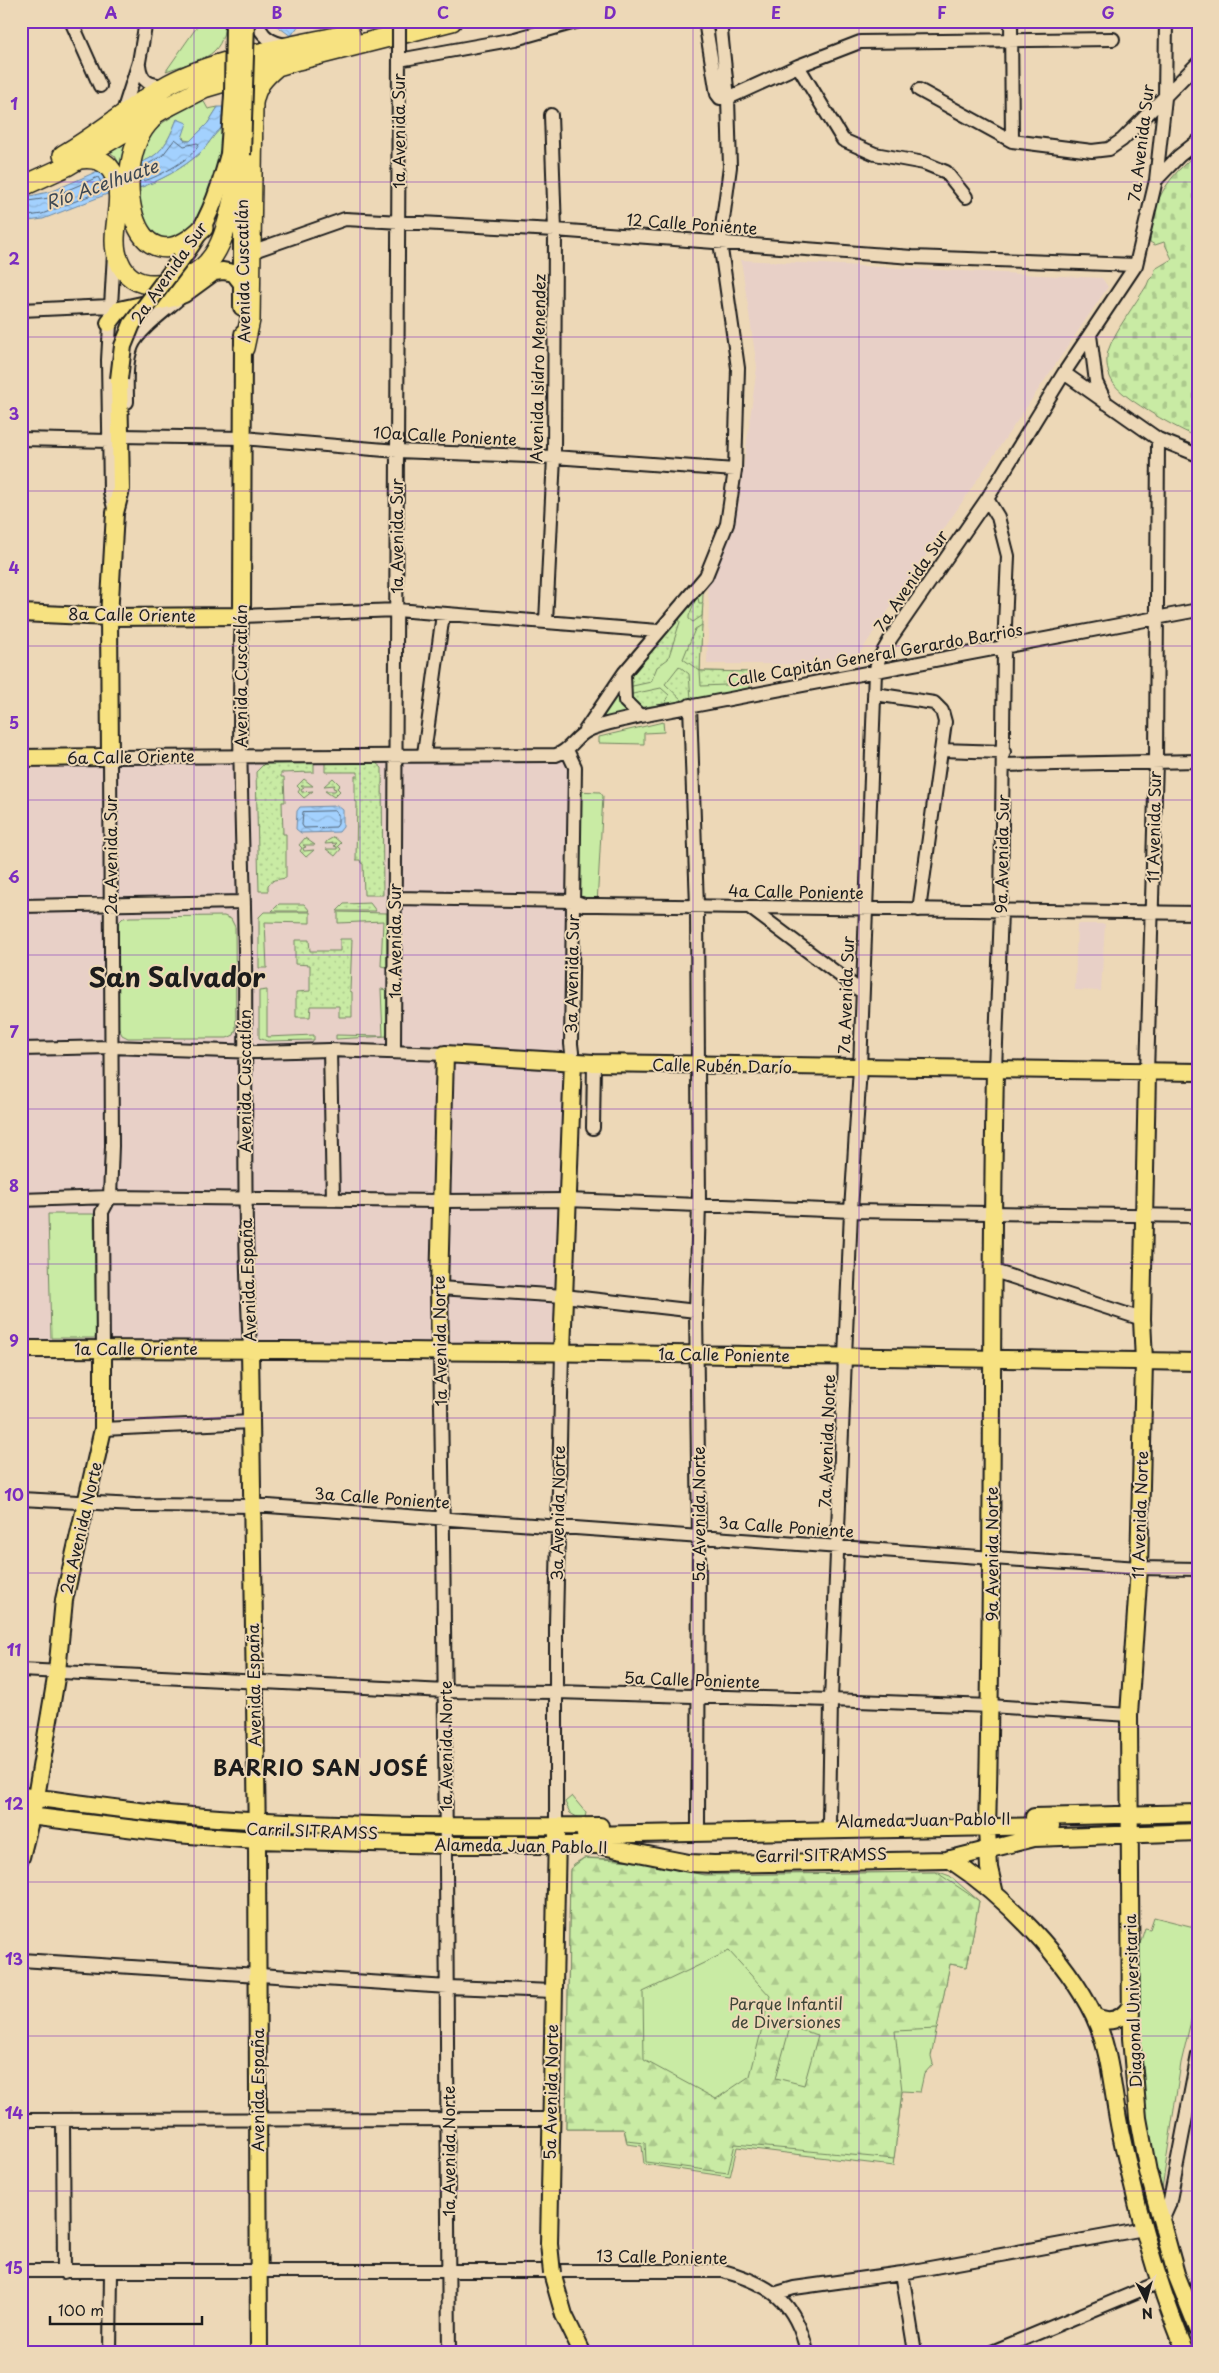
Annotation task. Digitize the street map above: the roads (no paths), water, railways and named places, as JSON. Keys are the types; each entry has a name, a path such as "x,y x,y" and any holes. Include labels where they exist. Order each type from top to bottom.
{"highway":[{"path":"21,175 69,152 168,84 212,67 307,43 410,21"},
{"path":"21,187 55,172 163,108 204,88 277,66 452,21"},
{"path":"244,348 250,320 253,103 261,80 277,66"},
{"path":"163,108 145,126 139,135 134,149 124,191 114,251 125,272 136,281 145,284 173,283 201,271 212,259 224,235 238,157"},
{"path":"79,159 96,159 110,168 124,191 136,225 143,236 152,243 162,247 175,247 189,240 203,228"}],"main road":[{"path":"234,21 238,157"},
{"path":"238,157 246,21"},
{"path":"245,47 255,21"},
{"name":"2a Avenida Sur","path":"110,757 108,617 115,513 121,490 119,437 120,357 126,336 143,308 203,228 217,196 238,157"},
{"name":"Avenida Cuscatlán","path":"238,157 244,348 242,616"},
{"path":"109,323 116,312 124,308 169,300 184,294 218,271 234,273 241,282"},
{"name":"8a Calle Oriente","path":"21,613 108,617 242,616"},
{"name":"6a Calle Oriente","path":"21,758 110,757"},
{"path":"441,1201 445,1054"},
{"name":"Calle Rubén Darío","path":"445,1054 594,1063 698,1066 1147,1073 1198,1072"},
{"name":"3a Avenida Sur","path":"567,1200 573,1061"},
{"name":"9a Avenida Sur","path":"992,1214 995,1070"},
{"name":"11 Avenida Sur","path":"1146,1216 1147,1073"},
{"name":"3a Avenida Norte","path":"562,1351 567,1200"},
{"name":"1a Avenida Norte","path":"440,1353 441,1201"},
{"name":"9a Avenida Norte","path":"992,1214 993,1558 988,1835 995,1894"},
{"name":"11 Avenida Norte","path":"1130,1824 1130,1715 1138,1568 1144,1361 1142,1319 1146,1216"},
{"name":"1a Calle Oriente","path":"21,1349 250,1348"},
{"name":"1a Calle Poniente","path":"250,1348 440,1353 562,1351 992,1361 1198,1362"},
{"name":"Avenida España","path":"250,1348 257,1830 259,2352"},
{"name":"2a Avenida Norte","path":"21,1856 28,1806 57,1672 64,1600 88,1503 103,1429 103,1349"},
{"name":"Alameda Juan Pablo II","path":"28,1806 176,1815 257,1830 445,1836 557,1836 698,1824 829,1822 1034,1838 1198,1813"},
{"name":"Carril SITRAMSS","path":"557,1836 603,1834 988,1835 1038,1827 1198,1822"},
{"name":"Alameda Juan Pablo II","path":"557,1836 702,1864 948,1859 988,1835 1130,1824 1198,1832"},
{"name":"Diagonal Universitaria","path":"1130,1824 1130,2007 1132,2067 1140,2127 1161,2223 1176,2274 1198,2329"},
{"name":"Carril SITRAMSS","path":"603,1834 705,1856 929,1854 956,1850 988,1835"},
{"name":"5a Avenida Norte","path":"557,1836 549,2244 554,2282 564,2315 582,2352"},
{"name":"Diagonal Universitaria","path":"948,1859 995,1894 1066,1969 1094,2016 1112,2071 1120,2130 1144,2229 1160,2282 1186,2352"},
{"path":"1094,2016 1107,2021 1114,2020 1121,2018 1130,2007"},
{"path":"1112,2071 1114,2058 1118,2056 1124,2057 1132,2067"}],"street":[{"path":"71,21 100,86"},
{"path":"122,115 139,62 146,21"},
{"path":"255,21 262,33 274,42 285,45 307,43"},
{"name":"1a Avenida Sur","path":"394,1051 399,21"},
{"path":"399,56 515,38 579,21"},
{"path":"705,21 717,94 720,98 728,98 798,66 860,42 1112,39"},
{"path":"567,750 584,732 624,673 706,576 727,524 735,470 738,368 720,242 730,178 728,98 720,21"},
{"path":"1011,21 1012,141"},
{"name":"7a Avenida Sur","path":"851,1210 860,1068 875,672 879,659 891,638 987,499 1064,374 1136,265 1156,180 1165,98 1166,21"},
{"path":"139,62 142,77 146,82 158,86 168,84"},
{"path":"919,90 1012,141 1092,151 1109,149 1122,140 1198,63"},
{"path":"798,66 843,140 875,154 924,163 946,172 966,197"},
{"name":"Avenida Isidro Menendez","path":"546,622 554,458 555,230 551,115"},
{"path":"1156,180 1179,156 1198,142"},
{"name":"12 Calle Poniente","path":"251,252 345,219 398,220 555,230 912,256 1136,265"},
{"name":"2a Avenida Sur","path":"114,251 109,323 119,437"},
{"name":"2a Avenida Sur","path":"119,437 131,347 140,334 184,294"},
{"path":"21,310 110,306"},
{"path":"1090,335 1096,382 1106,403"},
{"path":"1064,374 1158,439 1198,455"},
{"name":"10a Calle Poniente","path":"21,440 119,437 244,438 397,451 554,458 735,470"},
{"name":"11 Avenida Sur","path":"1147,1073 1156,761 1155,619 1158,439"},
{"name":"9a Avenida Sur","path":"987,499 998,517 1008,556 1004,648 1001,911 995,1070"},
{"path":"242,616 397,610 658,631"},
{"name":"Calle Capitán General Gerardo Barrios","path":"584,732 640,716 690,705 1004,648 1198,610"},
{"path":"424,754 443,614"},
{"name":"Avenida Cuscatlán","path":"242,616 241,756 246,1052 245,1198"},
{"path":"624,673 625,701 640,716"},
{"path":"875,694 934,703 942,711 945,722 919,910"},
{"name":"5a Avenida Norte","path":"690,705 697,906 699,1204 696,1311 699,1537 698,1824"},
{"name":"6a Calle Oriente","path":"110,757 556,754 567,750"},
{"name":"3a Avenida Sur","path":"567,750 575,767 571,1044 573,1061"},
{"path":"941,750 1004,758 1198,762"},
{"name":"2a Avenida Sur","path":"110,757 112,905 110,1197"},
{"name":"4a Calle Poniente","path":"395,898 573,901 584,904 1198,913"},
{"path":"21,906 244,902"},
{"path":"749,907 862,992"},
{"name":"Calle Rubén Darío","path":"21,1049 111,1047 246,1052 330,1050 445,1054"},
{"path":"330,1050 333,1199"},
{"path":"593,1128 594,1063"},
{"path":"21,1200 110,1197 441,1201 567,1200 992,1214 1198,1216"},
{"name":"2a Avenida Norte","path":"103,1349 102,1212 110,1197"},
{"name":"Avenida España","path":"245,1198 250,1348"},
{"name":"7a Avenida Norte","path":"829,1822 831,1700 839,1547 851,1210"},
{"path":"992,1270 1142,1319"},
{"path":"439,1288 564,1296 696,1311"},
{"name":"3a Avenida Norte","path":"557,1836 556,1692 562,1351"},
{"name":"1a Avenida Norte","path":"440,1353 446,1691 445,1836 448,1987 449,2352"},
{"path":"103,1429 251,1422"},
{"name":"3a Calle Poniente","path":"21,1499 88,1503 253,1506 1138,1568 1198,1569"},
{"name":"5a Calle Poniente","path":"21,1670 446,1691 556,1692 831,1700 990,1706 1130,1715"},
{"path":"21,1960 448,1987 553,1991"},
{"path":"1161,2223 1169,2205 1198,2055"},
{"path":"21,2120 550,2119"},
{"path":"63,2121 64,2272"},
{"path":"807,2352 797,2320 776,2293 794,2288 902,2273 1144,2229"},
{"name":"13 Calle Poniente","path":"21,2272 723,2272 762,2284 776,2293"},
{"path":"110,2352 111,2272"},
{"path":"902,2273 915,2352"},
{"path":"992,2352 1160,2282"}],"water":[{"path":"270,21 302,21 291,36"},
{"name":"Río Acelhuate","path":"218,107 226,107 226,125 201,152 170,174 136,189 136,164 158,153 167,142 177,119 187,123 182,138 185,141 190,141 208,123"},
{"name":"Río Acelhuate","path":"100,170 106,180 110,193 43,219 21,222 21,198 53,191"},
{"path":"338,806 343,810 343,827 339,832 301,833 296,829 297,811 300,807"}],"district":[{"name":"San Salvador","path":"177,978"},
{"name":"BARRIO SAN JOSÉ","path":"321,1769"}],"park label":[{"name":"Parque Infantil de Diversiones","path":"786,2013"}]}
